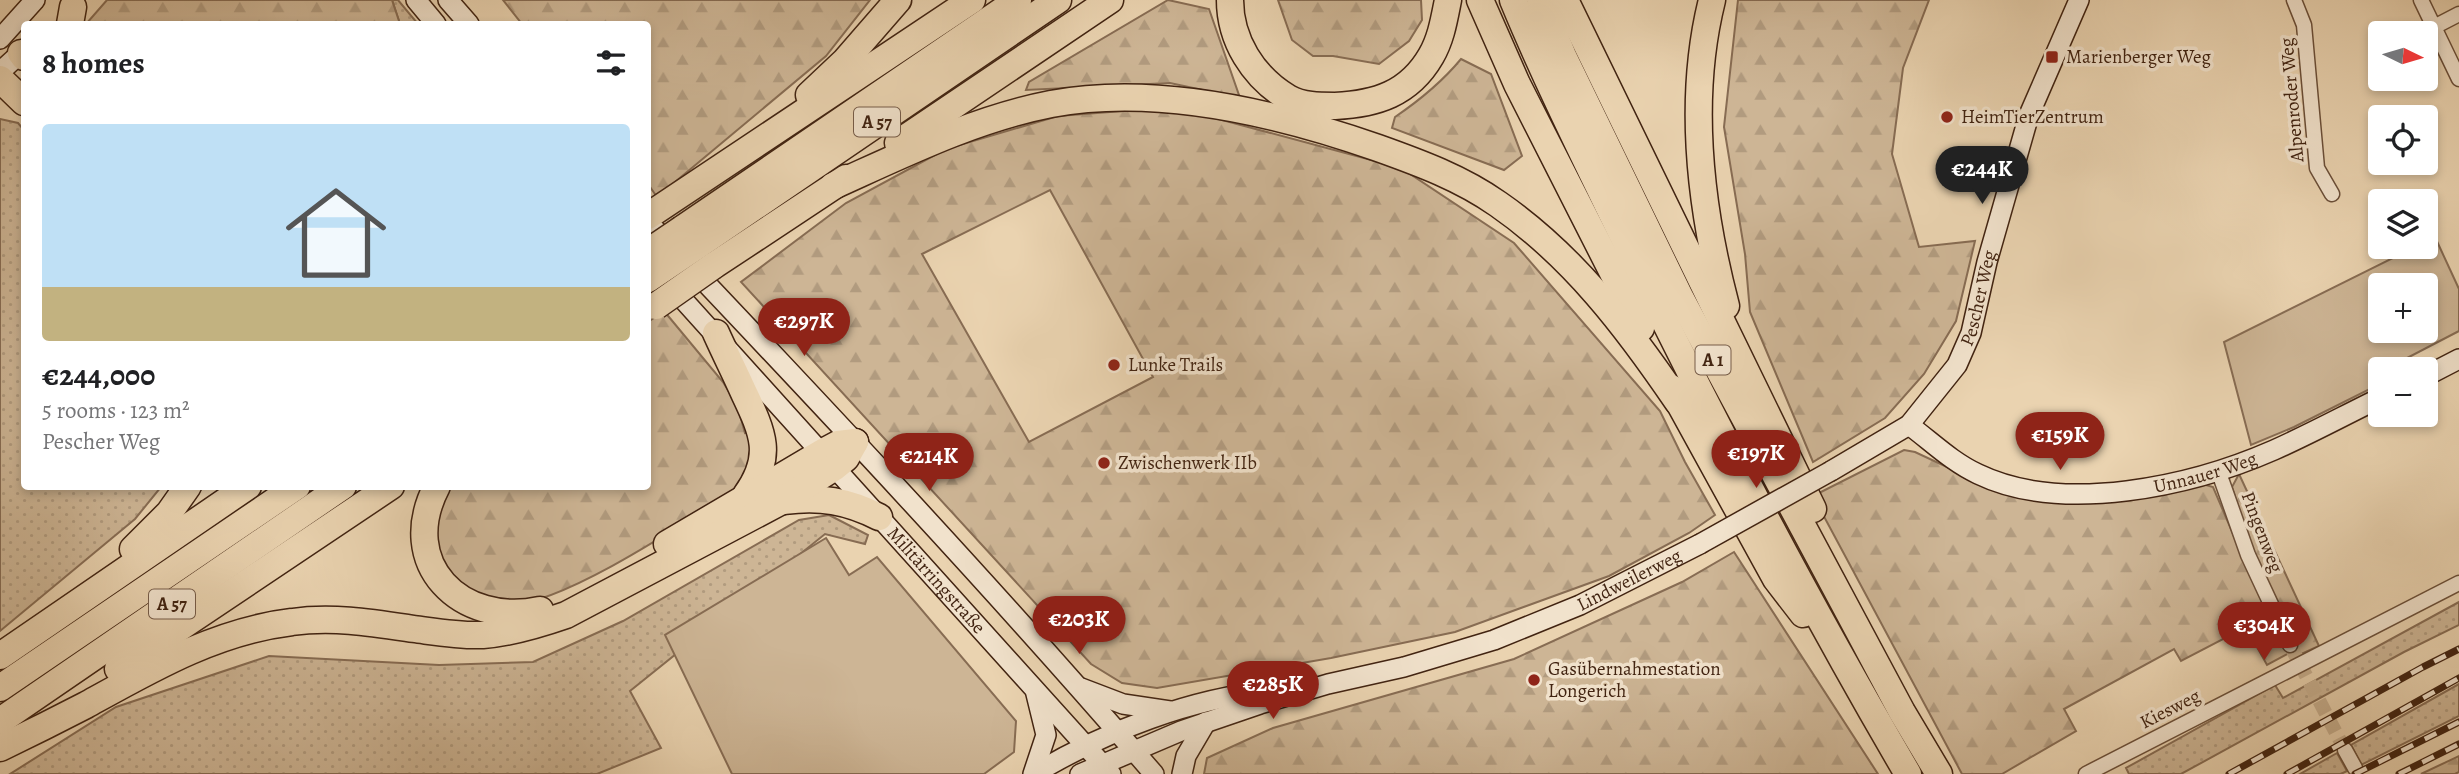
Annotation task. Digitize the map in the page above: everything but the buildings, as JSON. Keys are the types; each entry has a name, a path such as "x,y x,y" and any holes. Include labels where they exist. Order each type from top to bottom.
{"highway":[{"path":"758,145 845,61 898,0"},
{"path":"654,214 972,0"},
{"name":"A 57","path":"651,252 697,247 1018,0"},
{"name":"A 57","path":"651,277 1058,0"},
{"path":"834,186 1110,0"},
{"path":"1230,0 1235,38 1247,59 1289,99 1314,106 1366,104 1392,94 1414,79 1430,58 1442,34 1448,0"},
{"path":"1480,0 1517,84 1678,402 1776,579 1847,671"},
{"name":"A 1","path":"1513,0 1541,67 1686,366 1847,671 1908,774"},
{"name":"A 1","path":"1540,0 1563,56 1679,297 1902,712 1939,774"},
{"path":"1565,0 1883,652 1902,712"},
{"path":"1712,0 1705,29 1699,93 1699,150 1706,213 1734,336 1764,409"},
{"path":"0,79 21,100"},
{"path":"652,309 697,247 943,136 1051,104 1101,99 1164,100 1232,108 1343,136 1425,164 1466,184 1499,204 1557,251 1603,298 1641,347 1678,402"},
{"path":"0,107 21,109"},
{"path":"716,333 762,434 762,464 757,480 746,496"},
{"path":"435,490 427,512 424,534 436,573 447,589 470,604 511,614 542,609 588,589 746,496 829,460 846,458 855,442"},
{"path":"0,748 164,662 203,644 251,629 291,622 337,619 442,633 483,635 540,624 566,615 780,502 829,460"},
{"path":"47,623 134,549 169,513 185,490"},
{"path":"0,656 242,490"},
{"name":"A 57","path":"0,688 291,490"},
{"name":"A 57","path":"0,721 337,490"},
{"path":"0,748 385,490"},
{"path":"780,502 810,498 829,499 864,509 879,517"}],"street":[{"path":"24,21 35,0"},
{"path":"416,0 434,21"},
{"path":"448,0 466,21"},
{"name":"Pescher Weg","path":"1909,425 1957,365 1971,333 1987,262 2029,115 2079,0"},
{"name":"Alpenroder Weg","path":"2294,0 2304,25 2317,168 2332,194"},
{"path":"2421,0 2431,21"},
{"path":"2438,25 2459,14"},
{"path":"0,72 21,28"},
{"path":"2438,35 2459,79"},
{"name":"Militärringstraße","path":"654,214 855,442 1081,688 1154,774"},
{"name":"Militärringstraße","path":"651,264 716,333 1107,769"},
{"path":"2438,370 2459,359"},
{"name":"Unnauer Weg","path":"1909,425 1954,462 1980,476 2041,492 2082,494 2165,484 2218,470 2275,450 2368,404"},
{"name":"Lindweilerweg","path":"1080,774 1107,769 1133,750 1206,722 1328,684 1404,667 1494,640 1580,605 1700,544 1909,425"},
{"name":"Pingenweg","path":"2218,470 2248,555 2290,645"},
{"name":"Kiesweg","path":"2086,774 2459,583"},
{"name":"Lindweilerweg","path":"1033,774 1086,746 1175,711 1256,692 1328,684"},
{"path":"1033,687 1046,735 1033,774"},
{"path":"1081,688 1123,704 1175,711"},
{"path":"1182,774 1189,749 1206,722"},
{"path":"2345,750 2355,768"}],"green space":[{"path":"107,0 392,0 399,21 89,21"},
{"path":"392,0 398,0 416,21 399,21"},
{"path":"503,0 870,0 826,56 657,197 651,188 651,21 520,21"},
{"path":"1168,0 1209,9 1240,98 1170,83 1026,90 1029,82"},
{"path":"1278,0 1421,0 1422,20 1409,41 1379,64 1333,56 1313,56 1292,40"},
{"path":"1738,0 1929,0 1903,68 1892,154 1919,247 1975,241 1956,321 1924,374 1885,418 1813,462 1750,312 1745,254 1724,127"},
{"path":"1461,59 1491,74 1522,156 1504,170 1392,128 1395,117 1430,90"},
{"path":"1162,108 1211,117 1401,168 1514,243 1660,411 1715,515 1689,533 1609,576 1455,632 1331,658 1157,688 1122,683 1091,664 741,282 846,203 946,149 1058,116","holes":["1050,190 1153,377 1029,442 922,254"]},
{"path":"0,119 18,123 21,126 21,490 159,490 135,519 0,631"},
{"path":"2438,244 2459,289 2459,331 2438,342 2438,273 2368,273 2368,343 2436,343 2409,357 2368,357 2368,390 2251,445 2224,342 2391,259 2438,259"},
{"path":"664,311 723,382 737,405 745,433 755,431 745,484 626,558 558,592 528,602 498,604 450,581 432,530 446,490 651,490 651,320"},
{"path":"1904,450 1915,452 2003,490 2199,483 2213,487 2289,653 2267,665 2246,627 2181,661 2174,649 2064,709 2076,731 2002,774 1962,774 1813,496"},
{"path":"2239,474 2319,646 2299,655 2253,553 2232,487"},
{"path":"829,515 868,535 865,544 825,534 630,691 661,748 597,774 10,774 116,707 269,656 439,665 533,662 623,621 799,520"},
{"path":"826,538 849,575 877,557 1016,721 1014,752 984,774 732,774 665,635"},
{"path":"1734,552 1878,774 1204,774 1207,758 1273,728 1514,659 1682,582"},
{"path":"2459,602 2459,625 2404,652 2181,774 2129,774 2126,768 2275,685 2283,698"},
{"path":"2459,684 2459,716 2361,765 2351,745"},
{"path":"2337,753 2347,771 2341,774 2300,774"},
{"path":"2459,756 2459,772 2455,774 2421,774"}],"tunnel":[{"path":"2290,645 2345,750"}],"railway":[{"path":"2229,774 2459,649"},
{"path":"2287,774 2459,678"},
{"path":"2355,774 2459,722"},
{"path":"2399,774 2459,744"}],"place":[{"name":"Marienberger Weg","path":"2052,57"},
{"name":"HeimTierZentrum","path":"1947,117"},
{"name":"Lunke Trails","path":"1114,365"},
{"name":"Zwischenwerk IIb","path":"1104,463"},
{"name":"Gasübernahmestation Longerich","path":"1534,680"}]}
